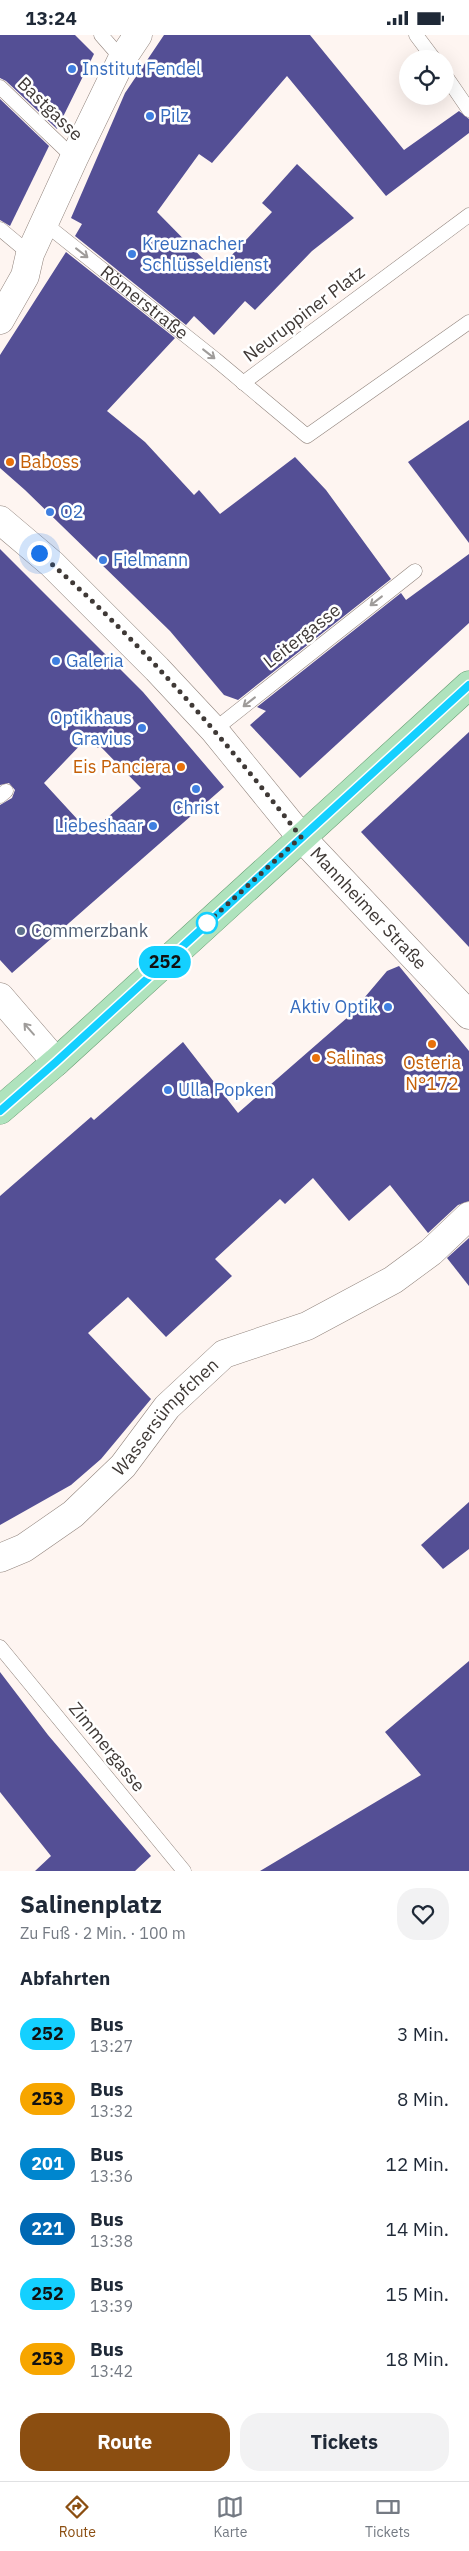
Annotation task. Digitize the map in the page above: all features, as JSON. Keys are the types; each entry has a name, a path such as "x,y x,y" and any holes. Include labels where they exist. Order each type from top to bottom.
{"main road":[{"path":"0,1111 469,685"}],"street":[{"path":"0,320 26,276 30,254 74,158 122,59 138,35"},
{"name":"Mannheimer Straße","path":"0,520 52,564 106,616 214,730 301,837 469,1015"},
{"path":"0,997 56,1062"},
{"name":"Wassersümpfchen","path":"0,1558 24,1548 73,1514 123,1466 167,1407 224,1355 306,1327 401,1276 431,1252 469,1216"}],"lane":[{"path":"101,35 122,59"},
{"path":"416,35 427,50"},
{"name":"Bastgasse","path":"0,87 74,158"},
{"path":"454,88 469,110"},
{"name":"Neuruppiner Platz","path":"469,215 243,383 307,436 469,322"},
{"name":"Römerstraße","path":"44,223 243,383"},
{"path":"0,229 30,254"},
{"name":"Leitergasse","path":"214,730 415,571"},
{"name":"Zimmergasse","path":"0,1647 184,1871"}],"building":[{"path":"0,35 75,35 94,54 57,129 6,81 0,78"},
{"path":"164,35 310,35 404,150 459,111 469,119 469,133 386,196 287,76 212,163 199,154 157,212 216,272 272,212 262,203 297,164 354,218 312,251 255,310 245,301 214,335 194,316 186,325 75,236 82,224 71,218 125,93"},
{"path":"0,99 49,146 10,226 0,220"},
{"path":"66,252 175,338 107,411 145,442 194,495 199,490 220,514 295,457 326,490 391,579 238,700 224,695 170,631 0,468 0,355"},
{"path":"469,420 469,543 408,462"},
{"path":"0,549 143,692 224,787 12,973 0,960 0,805 12,798 15,790 9,783 0,785","holes":["87,738 98,748 100,746 141,788 90,833 44,783"]},
{"path":"469,554 469,623 300,778 250,725 266,711 257,707 401,593 406,600"},
{"path":"469,732 469,947 361,832"},
{"path":"399,966 469,1051 469,1201 458,1205 428,1233 390,1185 349,1221 313,1178 285,1204 280,1199 215,1259 232,1276 166,1337 128,1297 88,1333 151,1399 101,1459 71,1485 0,1525 0,1196 91,1117 94,1120 183,1042 238,1113 348,1017 387,971"},
{"path":"469,1238 469,1286 447,1258"},
{"path":"469,1502 469,1549 443,1569 421,1545"},
{"path":"469,1661 469,1871 260,1871 421,1775 385,1732"},
{"path":"0,1672 48,1735 151,1856 135,1871 35,1871 51,1856 0,1792"}],"bus line":[{"name":"252","path":"0,1111 469,685"}],"place":[{"name":"Institut Fendel","path":"72,69"},
{"name":"Pilz","path":"150,116"},
{"name":"Kreuznacher Schlüsseldienst","path":"132,254"},
{"name":"Baboss","path":"10,462"},
{"name":"O2","path":"50,512"},
{"name":"Fielmann","path":"103,560"},
{"name":"Galeria","path":"56,661"},
{"name":"Optikhaus Gravius","path":"142,728"},
{"name":"Eis Panciera","path":"181,767"},
{"name":"Christ","path":"196,789"},
{"name":"Liebeshaar","path":"153,826"},
{"name":"Commerzbank","path":"21,931"},
{"name":"Aktiv Optik","path":"388,1007"},
{"name":"Osteria N°172","path":"432,1044"},
{"name":"Salinas","path":"316,1058"},
{"name":"Ulla Popken","path":"168,1090"}],"route":[{"path":"39,553 106,616 214,730 301,837 207,923"}]}
